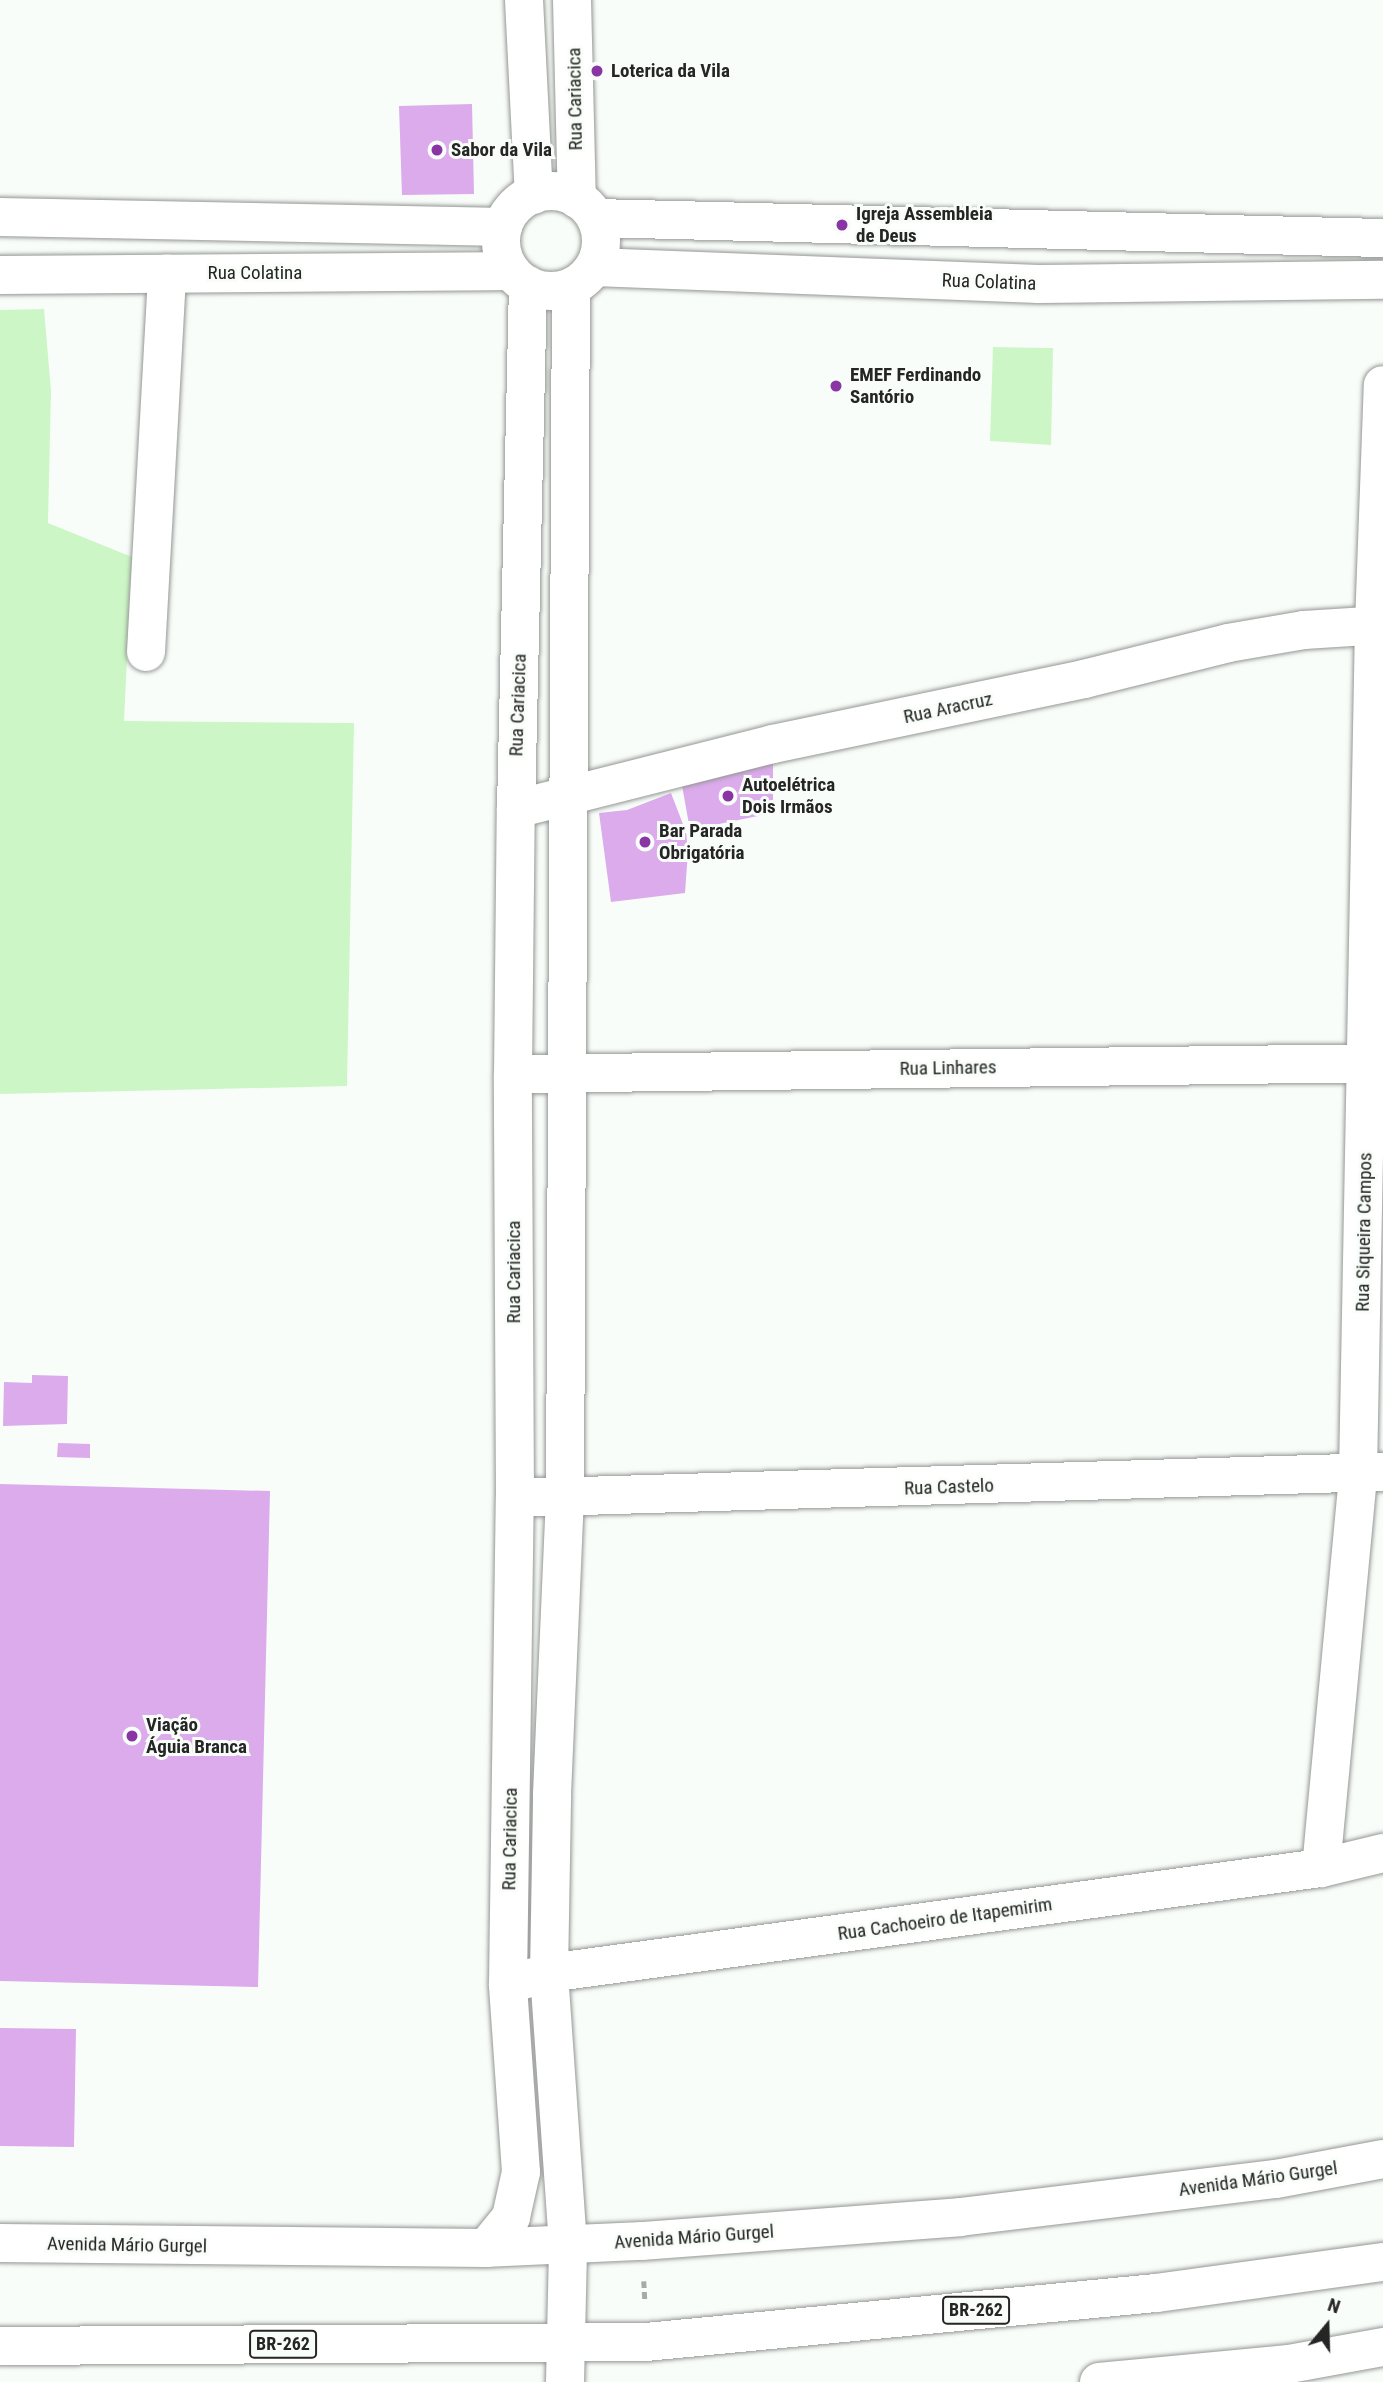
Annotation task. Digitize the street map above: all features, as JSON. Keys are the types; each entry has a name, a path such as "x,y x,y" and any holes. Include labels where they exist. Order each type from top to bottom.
{"street":[{"path":"524,0 534,195"},
{"name":"Rua Cariacica","path":"572,0 587,209"},
{"path":"583,278 545,291 519,278 501,245 503,227 512,210 534,195 556,192 587,209 1383,238"},
{"path":"565,2382 568,2245 549,1973 552,1794 565,1499 569,1073 568,797 583,278 601,243 587,209"},
{"path":"0,217 503,227"},
{"path":"146,652 167,274"},
{"name":"Rua Colatina","path":"0,275 519,278"},
{"name":"Rua Cariacica","path":"486,2248 511,2217 521,2172 508,1984 515,1499 513,1074 519,278"},
{"name":"Rua Colatina","path":"583,278 1039,284 1383,280"},
{"name":"Rua Siqueira Campos","path":"1321,1868 1371,1473 1383,385"},
{"name":"Rua Aracruz","path":"516,809 773,744 1084,679 1228,643 1304,630 1379,625"},
{"name":"Rua Linhares","path":"513,1074 1375,1063"},
{"name":"Rua Castelo","path":"515,1499 1371,1473"},
{"name":"Rua Cachoeiro de Itapemirim","path":"508,1984 549,1973 1321,1868 1383,1853"},
{"name":"Avenida Mário Gurgel","path":"0,2242 486,2248 568,2245 960,2217 1276,2179 1383,2159"},
{"name":"BR-262","path":"0,2346 646,2342 1143,2295 1383,2262"},
{"path":"1100,2382 1289,2364 1383,2347"}],"green space":[{"path":"44,309 51,391 48,523 132,557 124,721 354,723 347,1086 0,1094 0,310"},
{"path":"993,347 1053,348 1051,445 990,441"}],"building":[{"name":"Sabor da Vila","path":"472,104 474,194 402,195 399,106"},
{"name":"Autoelétrica Dois Irmãos","path":"773,750 773,813 690,830 681,780"},
{"name":"Bar Parada Obrigatória","path":"671,793 686,832 688,851 685,893 611,902 599,813 627,810"},
{"path":"32,1375 68,1376 67,1424 3,1426 4,1382 32,1383"},
{"path":"58,1443 90,1444 90,1458 57,1457"},
{"name":"Viação Águia Branca","path":"0,1484 270,1491 258,1987 0,1981"},
{"path":"0,2028 76,2029 74,2147 0,2146"}],"place":[{"name":"Loterica da Vila","path":"597,71"},
{"name":"Sabor da Vila","path":"437,150"},
{"name":"Igreja Assembleia de Deus","path":"842,225"},
{"name":"EMEF Ferdinando Santório","path":"836,386"},
{"name":"Autoelétrica Dois Irmãos","path":"728,796"},
{"name":"Bar Parada Obrigatória","path":"645,842"},
{"name":"Viação Águia Branca","path":"132,1736"}]}
